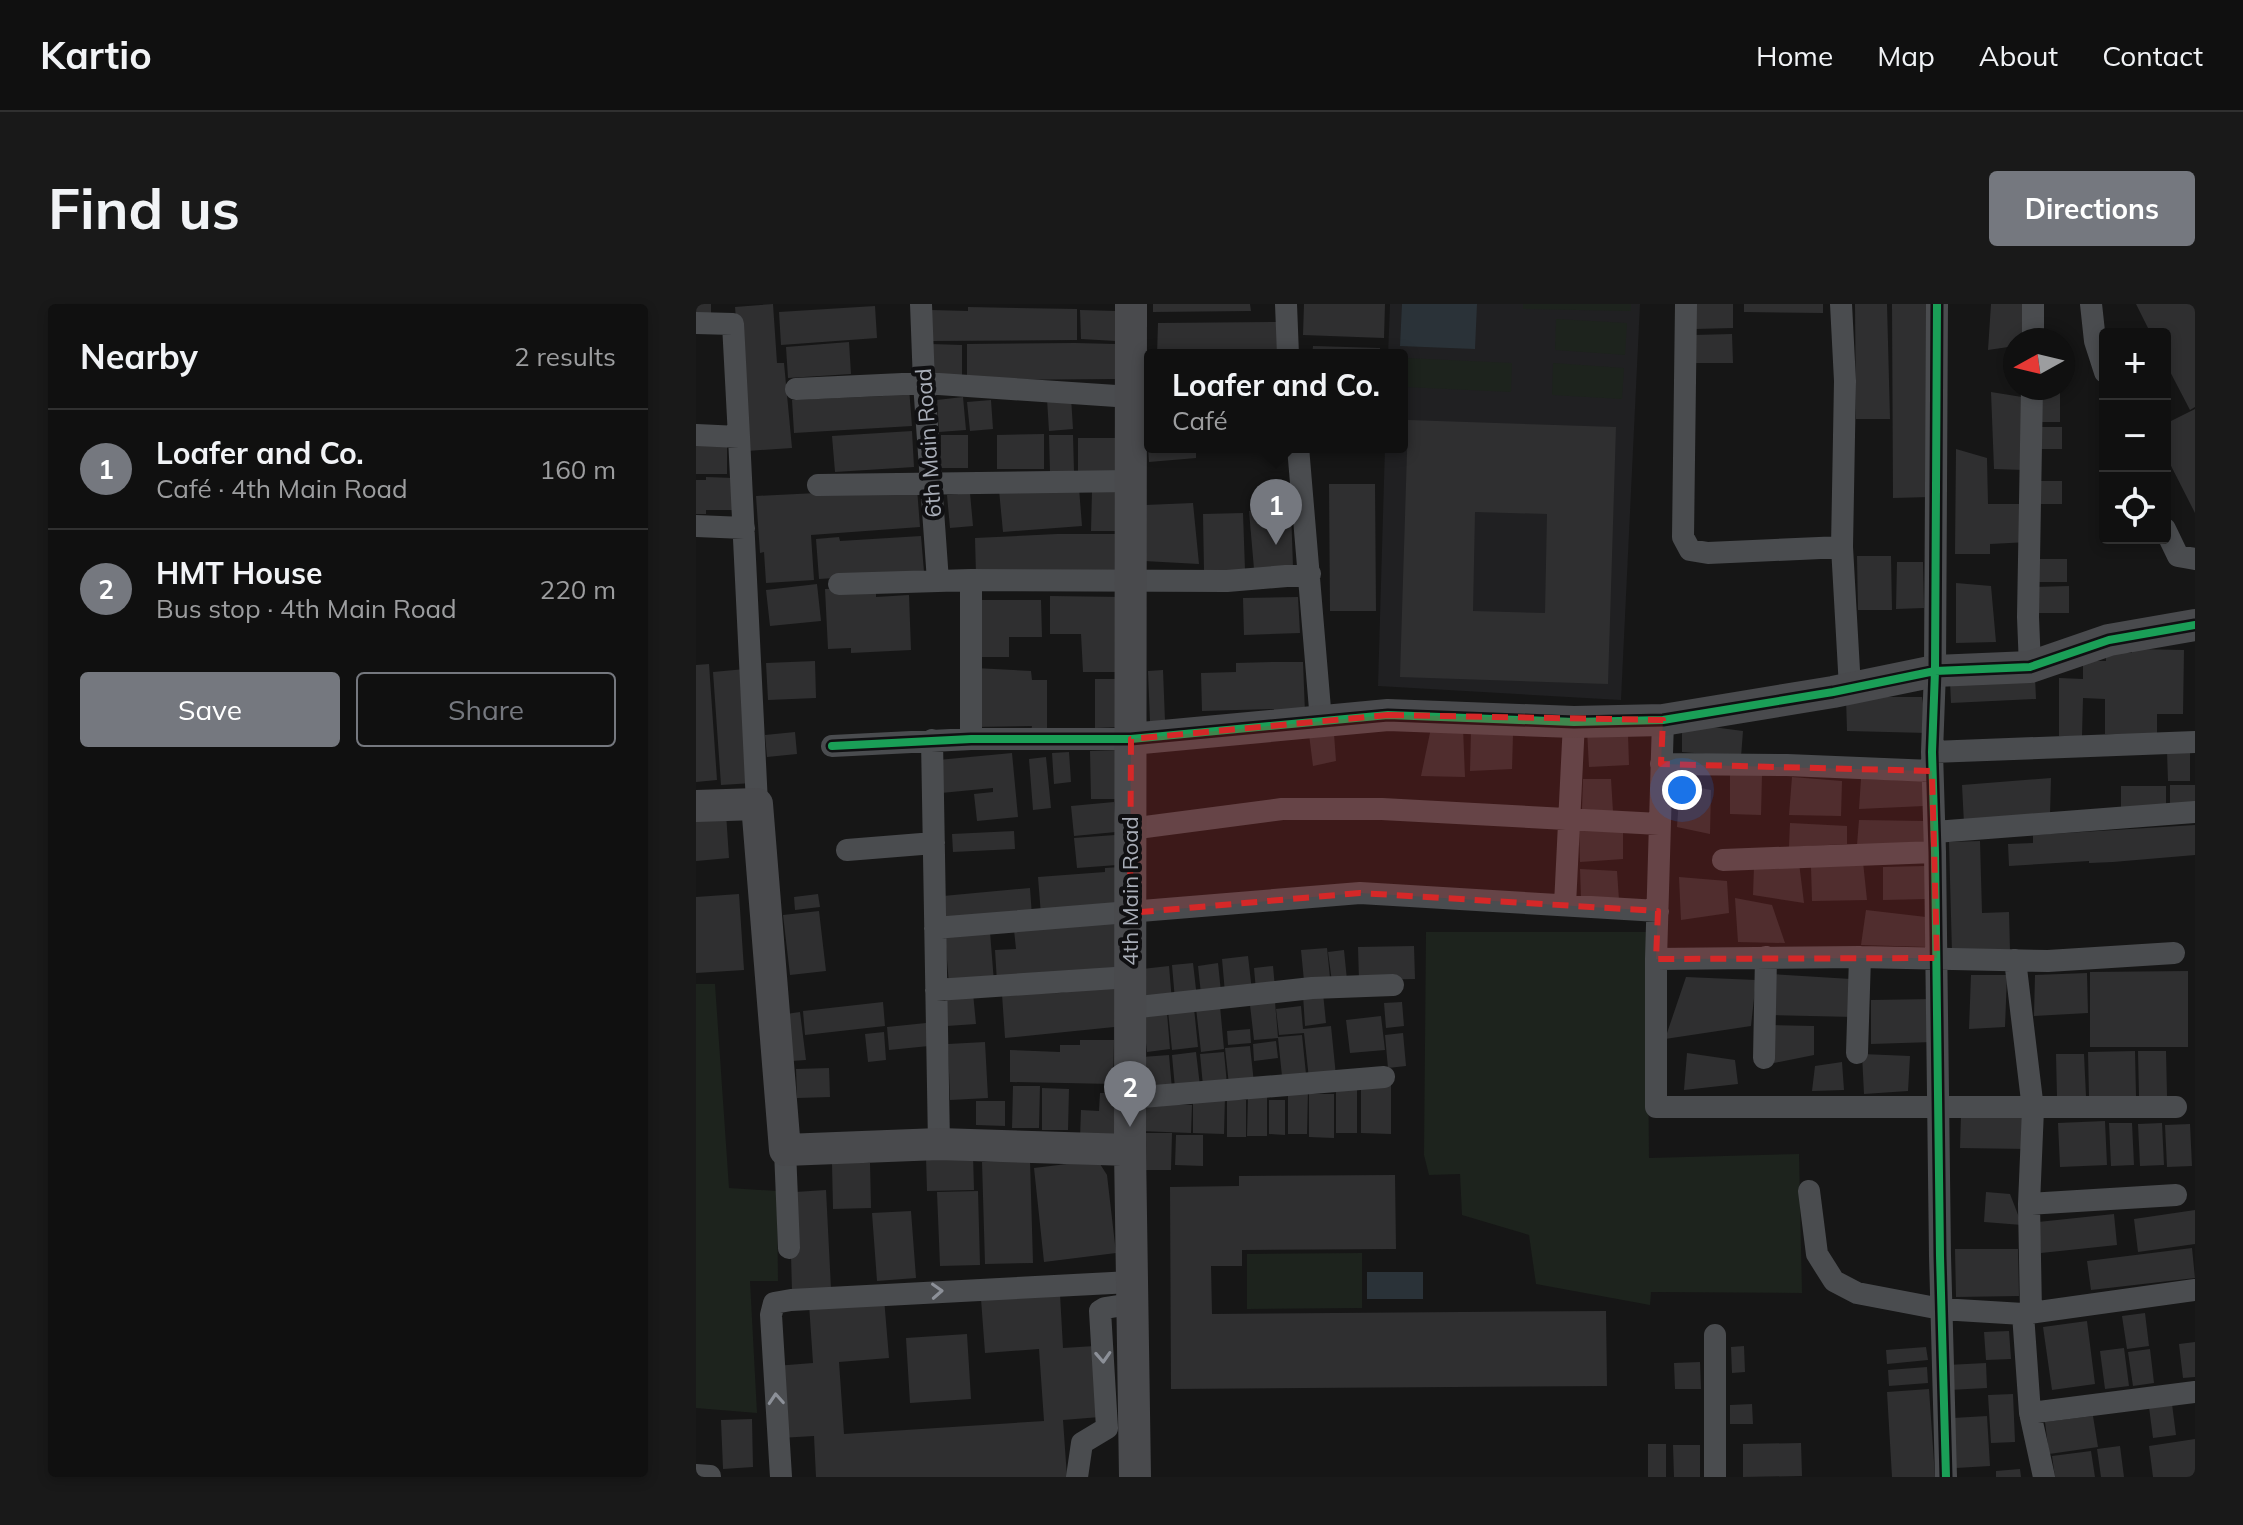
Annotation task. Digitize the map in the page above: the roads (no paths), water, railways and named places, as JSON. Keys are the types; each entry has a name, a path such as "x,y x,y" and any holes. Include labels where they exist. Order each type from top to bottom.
{"street":[{"name":"6th Main Road","path":"921,304 938,581"},
{"name":"4th Main Road","path":"1131,304 1130,1150 1135,1477"},
{"path":"1286,304 1288,349"},
{"path":"1686,304 1683,537 1690,550 1708,553 1842,547"},
{"path":"1841,304 1845,381 1842,547 1850,688"},
{"path":"1937,304 1932,762 1946,1477"},
{"path":"2033,304 2033,328"},
{"path":"2091,304 2099,353"},
{"path":"696,323 733,324 757,804 785,1150 789,1248"},
{"path":"796,389 924,383 1131,397"},
{"path":"2030,667 2032,400"},
{"path":"696,435 739,437"},
{"path":"1299,453 1321,721"},
{"path":"818,485 1131,481"},
{"path":"696,526 744,528"},
{"path":"2171,541 2178,556 2195,559"},
{"path":"839,584 971,580 1227,581 1310,574"},
{"path":"971,580 971,739"},
{"path":"832,746 971,739 1131,739 1388,715 1574,722 1663,720 1935,671 2030,667 2109,640 2195,625"},
{"path":"1663,720 1656,959 1656,1107 2176,1107"},
{"path":"1565,905 1574,722"},
{"path":"932,740 939,1144"},
{"path":"1661,764 1932,762 2195,742"},
{"path":"696,806 757,804"},
{"path":"1130,829 1282,809 1382,809 1659,824"},
{"path":"1723,860 1935,842 2195,812"},
{"path":"847,850 934,843"},
{"path":"935,928 1360,893 1658,911"},
{"path":"1656,959 1860,957 2048,961 2174,953"},
{"path":"1764,1058 1766,957"},
{"path":"1857,1053 1860,957"},
{"path":"2015,960 2033,1109 2027,1313 2030,1413 2044,1477"},
{"path":"936,990 1130,993 1393,985"},
{"path":"1130,1098 1384,1077"},
{"path":"785,1150 939,1144 1130,1150"},
{"path":"1809,1191 1817,1254 1834,1281 1857,1293 1941,1309 2027,1313 2195,1290"},
{"path":"2029,1204 2176,1195"},
{"path":"781,1477 771,1315 774,1303 791,1300 1131,1293"},
{"path":"1077,1477 1082,1443 1107,1428 1100,1311 1131,1293"},
{"path":"1715,1335 1715,1477"},
{"path":"2030,1413 2195,1392"}],"place":[{"name":"Loafer and Co.","path":"1276,545"},
{"name":"HMT House","path":"1130,1127"}]}
